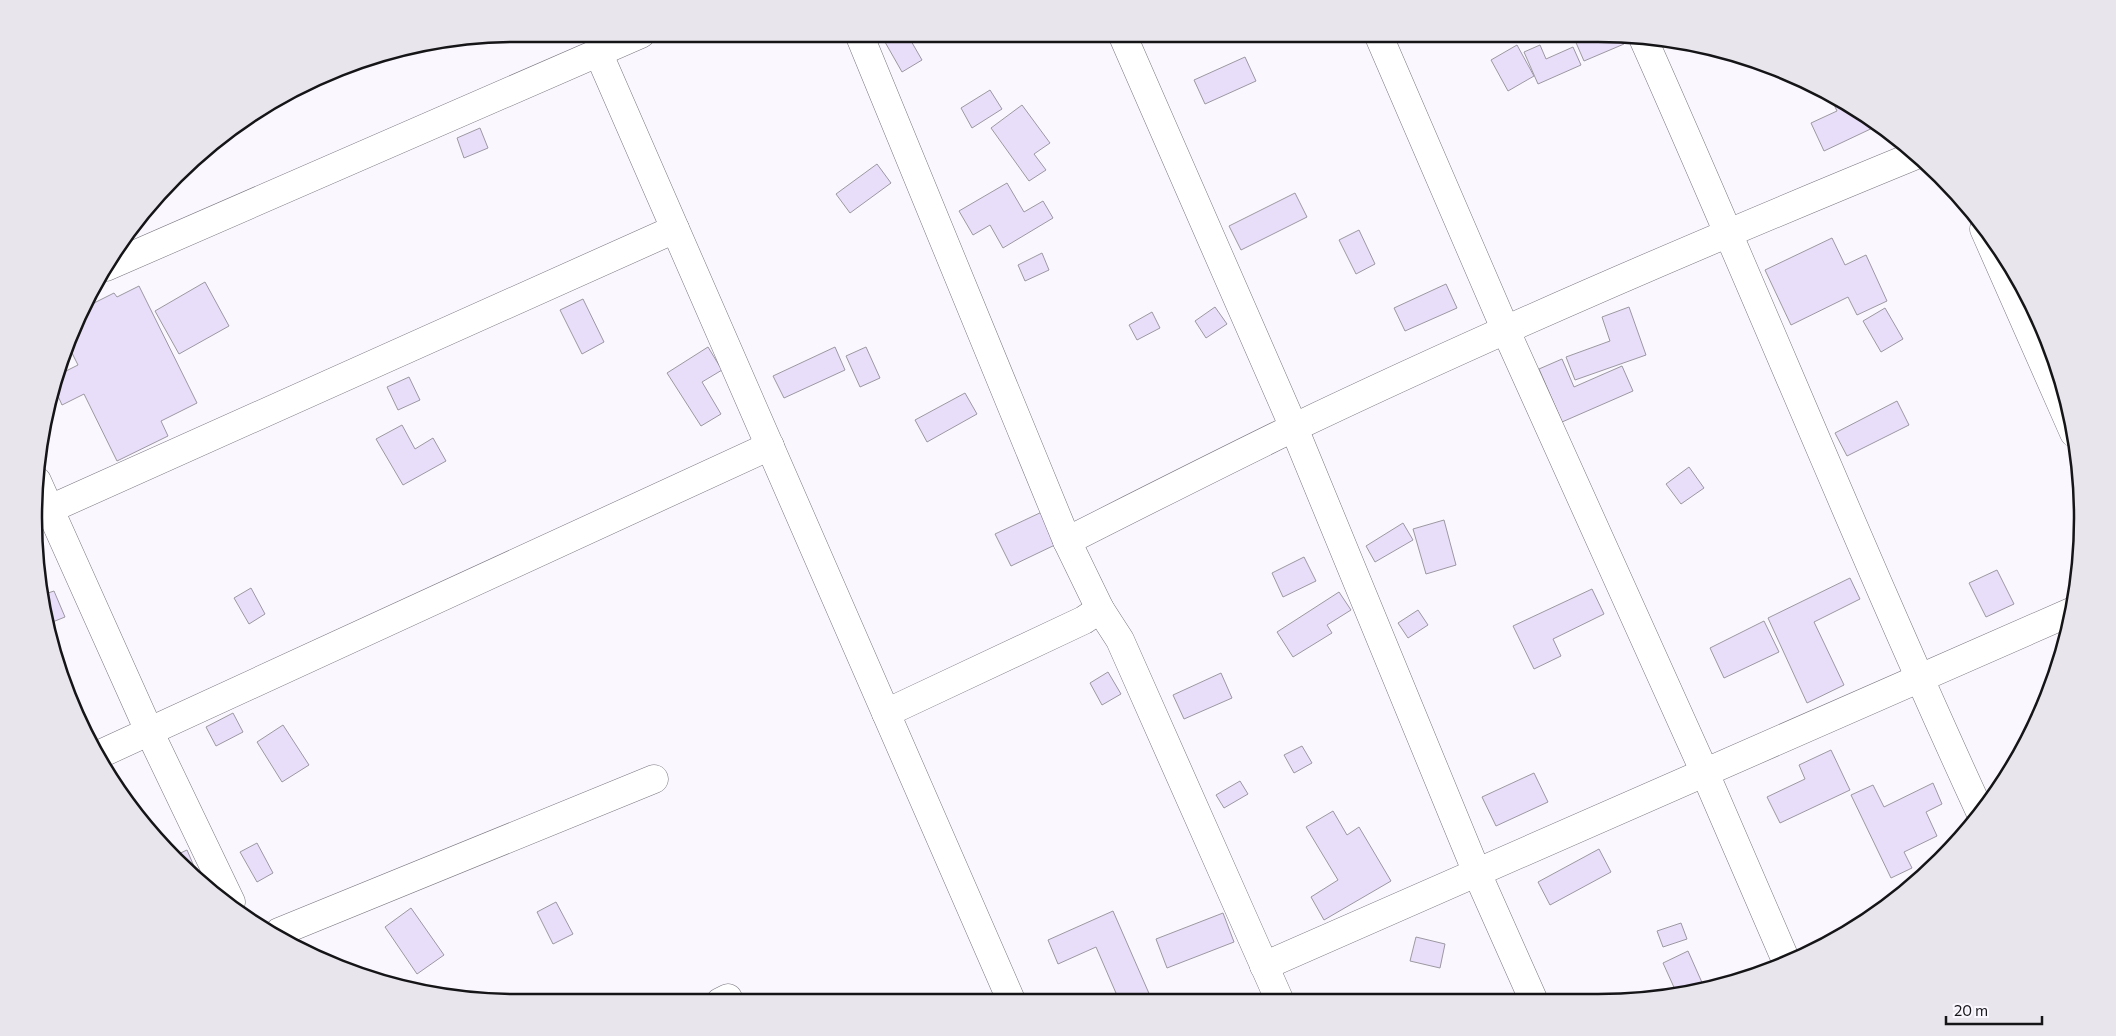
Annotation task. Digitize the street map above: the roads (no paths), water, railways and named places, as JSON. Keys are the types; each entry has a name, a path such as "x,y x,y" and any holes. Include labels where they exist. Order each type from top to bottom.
{"street":[{"path":"118,262 622,42"},
{"path":"862,42 1067,540 1100,609 1120,640 1276,994"},
{"path":"1125,42 1294,428 1477,873 1531,994"},
{"path":"1381,42 1506,331 1705,773 1784,955"},
{"path":"1646,46 1729,231 1919,679 1977,805"},
{"path":"598,52 1008,994"},
{"path":"1067,540 1294,428 1506,331 1729,231 1908,158"},
{"path":"50,509 675,229"},
{"path":"1999,264 2056,393"},
{"path":"104,752 770,446"},
{"path":"43,495 149,731 227,893"},
{"path":"886,713 1084,620 1100,609"},
{"path":"1264,966 2063,615"},
{"path":"282,931 654,779"}]}
